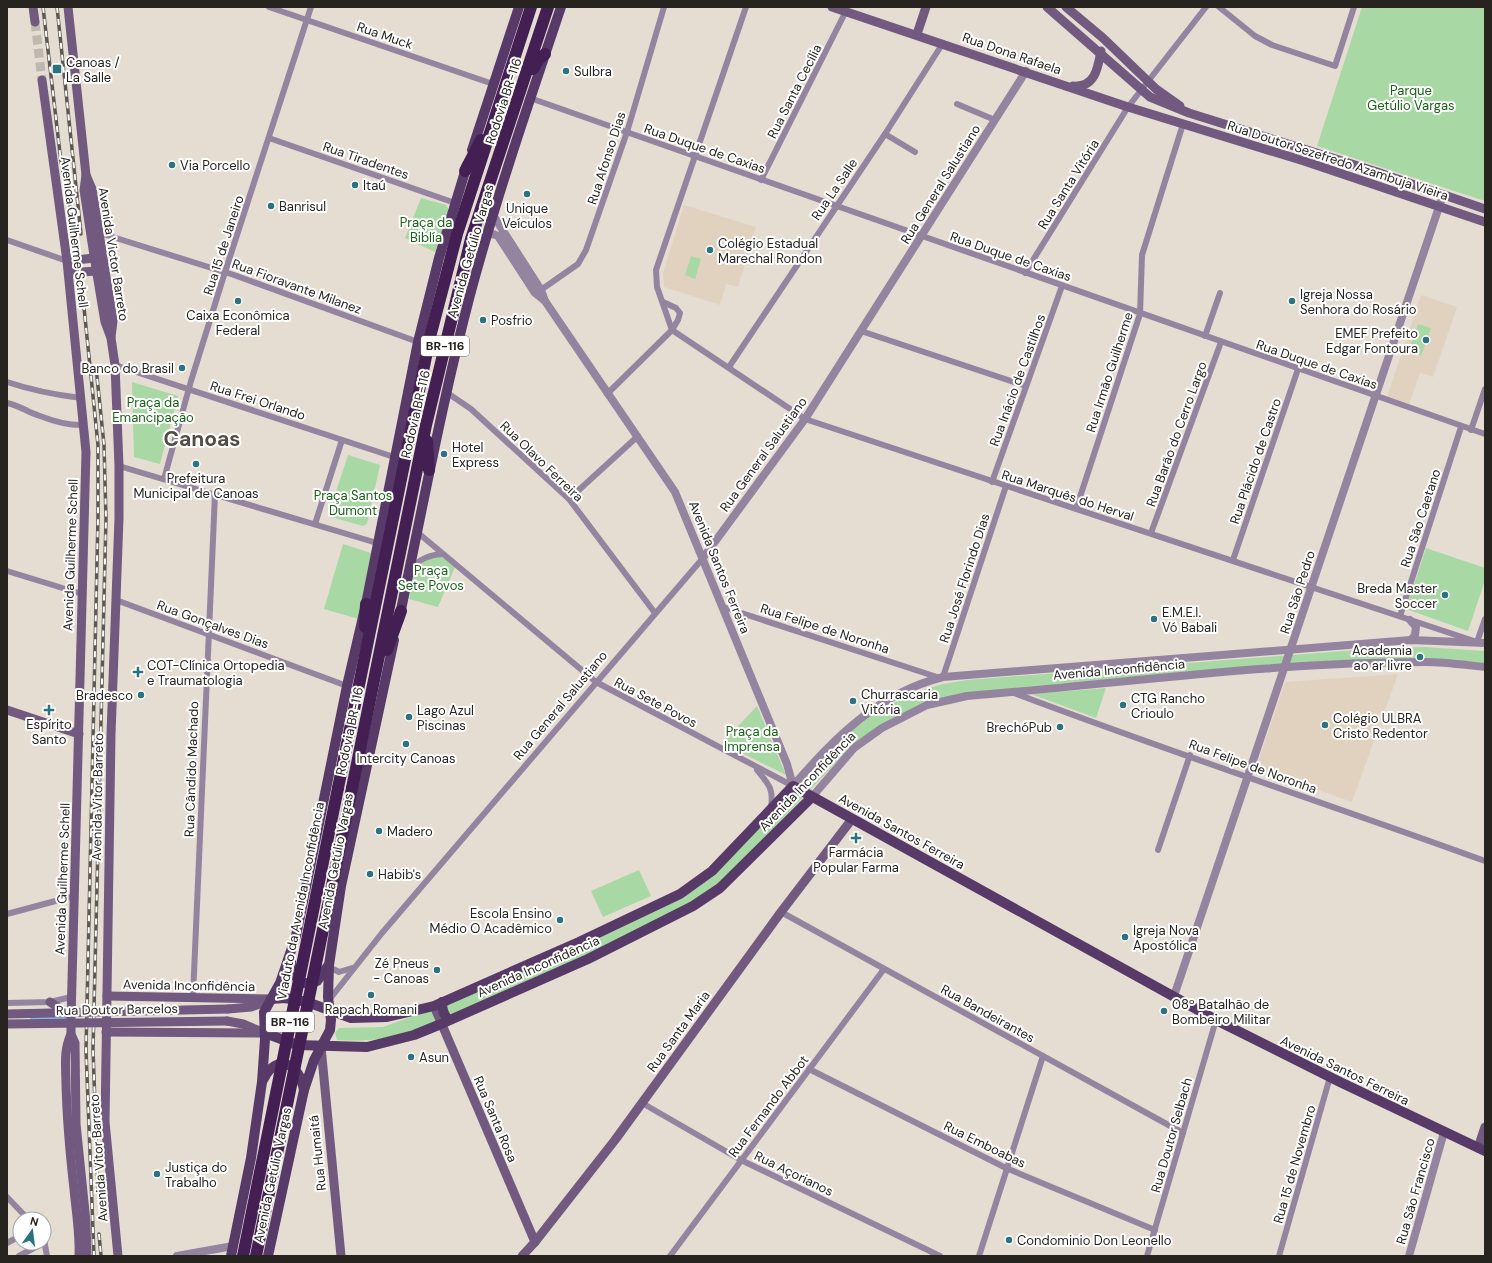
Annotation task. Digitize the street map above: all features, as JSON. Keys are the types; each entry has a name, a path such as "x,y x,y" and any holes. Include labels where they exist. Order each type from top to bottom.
{"highway":[{"name":"Rodovia BR-116","path":"338,788 430,337 457,234 531,7"},
{"name":"Rodovia BR-116","path":"352,788 426,425 471,239 548,7"},
{"name":"BR-116","path":"471,239 476,237 480,231 534,67 538,60 545,54"},
{"name":"BR-116","path":"465,171 498,107"},
{"path":"426,425 429,470"},
{"name":"BR-116","path":"364,660 366,604"},
{"name":"BR-116","path":"372,692 400,611"},
{"name":"Viaduto da Avenida Inconfidência","path":"243,1256 338,788"},
{"name":"Viaduto da Avenida Inconfidência","path":"256,1256 352,788"}],"main road":[{"path":"33,7 35,22"},
{"path":"68,7 86,175 84,190 105,322 111,338"},
{"name":"Avenida Getúlio Vargas","path":"232,1251 251,1158 262,1082 265,1033 264,1018 266,1008 277,989 291,955 300,918 347,686 366,604 418,342 439,258 455,203 519,7"},
{"name":"Avenida Getúlio Vargas","path":"268,1256 304,1090 312,1065 330,1030 329,966 343,879 446,392 487,235 530,98 561,7"},
{"name":"Rua Dona Rafaela","path":"832,7 917,34 1128,107 1183,124"},
{"path":"917,34 926,7"},
{"name":"Rua Doutor Sezefredo Azambuja Vieira","path":"1047,7 1150,98 1189,113 1443,194 1485,209"},
{"name":"Rua Doutor Sezefredo Azambuja Vieira","path":"1066,7 1103,38 1148,81 1189,113"},
{"path":"1070,86 1077,86 1090,81 1098,68 1103,38"},
{"name":"Avenida Guilherme Schell","path":"42,80 69,274 86,452 71,1034 64,1058 70,1080 76,1124 86,1222 87,1256"},
{"name":"Rua Doutor Sezefredo Azambuja Vieira","path":"1183,124 1485,222"},
{"name":"Avenida Victor Barreto","path":"86,175 92,189 100,233 113,321 111,338"},
{"path":"67,261 94,258"},
{"path":"69,274 96,271"},
{"name":"Avenida Vitor Barreto","path":"111,338 115,365 119,466 119,518 111,734 106,1122 118,1256"},
{"path":"7,710 79,734"},
{"name":"Avenida Inconfidência","path":"107,996 193,996 296,999 329,1006 351,1018 387,1017 438,1004 579,942 680,894 712,871 792,786"},
{"name":"Avenida Santos Ferreira","path":"792,786 1216,1020 1481,1150"},
{"name":"Avenida Inconfidência","path":"227,1021 243,1024 297,1045 367,1047 414,1035 588,959 692,906 720,888 812,797"},
{"name":"Rua Santa Maria","path":"522,1256 535,1242 642,1103 852,819"},
{"path":"291,955 293,975 298,980 306,983 314,982 320,978 329,966"},
{"name":"Avenida Inconfidência","path":"228,1009 258,1005 271,999"},
{"path":"50,1002 71,1016"},
{"path":"438,1004 442,1007 446,1017 445,1022"},
{"name":"Rua Doutor Barcelos","path":"7,1014 228,1009"},
{"name":"Rua Doutor Barcelos","path":"7,1024 227,1021"},
{"name":"Rua Santa Rosa","path":"445,1022 535,1242"},
{"name":"Avenida Inconfidência","path":"106,1032 265,1033"},
{"name":"Rua Humaitá","path":"321,1046 341,1256"},
{"path":"262,1082 272,1068 280,1064 289,1065 298,1070 304,1090"},
{"name":"Avenida Guilherme Schell","path":"70,1080 67,1123 78,1224 79,1256"},
{"path":"1481,1150 1485,1127"}],"street":[{"name":"Rua Muck","path":"269,7 493,84"},
{"name":"Rua 15 de Janeiro","path":"164,479 189,389 225,272 311,7"},
{"name":"Rua Afonso Dias","path":"538,292 578,264 586,250 627,132 664,7"},
{"path":"672,330 657,287 656,270 696,157 746,7"},
{"name":"Rua Santa Vitória","path":"1025,273 1128,107 1206,7"},
{"path":"1219,7 1256,36 1272,45 1335,66 1354,7"},
{"name":"Rua Santa Cecília","path":"762,180 846,11"},
{"name":"Rua La Salle","path":"729,367 885,134 943,43"},
{"name":"Rua General Salustiano","path":"329,1006 354,967 702,558 805,419 1026,71"},
{"name":"Rua Duque de Caxias","path":"530,98 1140,314 1485,434"},
{"path":"957,104 995,120"},
{"name":"Rua Irmão Guilherme","path":"1076,509 1140,314 1142,255 1183,124"},
{"path":"885,134 915,152"},
{"name":"Rua Tiradentes","path":"269,138 455,203"},
{"name":"Rua São Pedro","path":"1174,996 1443,194"},
{"name":"Avenida Santos Ferreira","path":"493,215 538,292"},
{"name":"Rua Fioravante Milanez","path":"100,233 225,272 418,342"},
{"name":"Avenida Santos Ferreira","path":"487,235 493,234 498,236 545,301 675,492 787,764 792,786"},
{"path":"7,240 67,261"},
{"name":"Rua Inácio de Castilhos","path":"992,482 1062,286"},
{"path":"1205,336 1220,294"},
{"path":"608,394 672,330 678,320 680,313 676,308 663,302"},
{"name":"Rua Marquês do Herval","path":"672,330 805,419 1481,643"},
{"path":"861,331 1026,386"},
{"name":"Rua Barão do Cerro Largo","path":"1151,533 1221,342"},
{"name":"Rua Frei Orlando","path":"115,365 394,457"},
{"name":"Rua Plácido de Castro","path":"1233,560 1298,369"},
{"path":"7,382 28,390 81,398"},
{"path":"1471,430 1485,389"},
{"name":"Rua Olavo Ferreira","path":"446,392 471,409 568,499 655,613"},
{"path":"7,404 20,406 38,416 75,425 84,425"},
{"name":"Rua São Caetano","path":"1400,616 1462,427"},
{"path":"568,499 638,436"},
{"path":"315,524 342,440"},
{"path":"119,466 377,543"},
{"name":"Rua José Florindo Dias","path":"941,677 1006,486"},
{"name":"Rua Cândido Machado","path":"193,996 215,494"},
{"name":"Rua Sete Povos","path":"417,532 596,682 792,786"},
{"path":"409,570 419,560 433,555 442,554"},
{"path":"7,571 82,594"},
{"name":"Rua Gonçalves Dias","path":"116,600 347,686"},
{"name":"Rua Felipe de Noronha","path":"723,607 941,677"},
{"path":"1481,643 1485,619"},
{"path":"1410,620 1416,627 1416,635 1412,640"},
{"name":"Avenida Inconfidência","path":"792,786 835,738 864,714 902,692 941,677 1412,640 1481,643"},
{"name":"Avenida Inconfidência","path":"812,797 854,748 882,728 927,705 967,696 1284,668 1426,662 1485,667"},
{"path":"920,670 923,674 922,684"},
{"name":"Rua Felipe de Noronha","path":"1013,692 1117,732 1190,755 1485,861"},
{"path":"1158,850 1190,755"},
{"name":"Rua Sete Povos","path":"755,767 773,792 771,807"},
{"path":"7,914 74,896"},
{"name":"Rua Bandeirantes","path":"782,912 1183,1133"},
{"path":"329,966 339,972 354,967"},
{"name":"Rua Fernando Abbot","path":"670,1256 884,969"},
{"path":"7,1003 50,1002 71,997"},
{"name":"Rua Doutor Selbach","path":"1147,1256 1216,1020"},
{"path":"979,1256 1043,1056"},
{"name":"Rua Emboabas","path":"809,1069 1006,1168 1155,1230"},
{"name":"Rua 15 de Novembro","path":"1279,1256 1330,1077"},
{"name":"Rua Açorianos","path":"642,1103 741,1160 940,1256"},
{"name":"Rua São Francisco","path":"1409,1256 1444,1132"},
{"path":"7,1197 20,1211"},
{"path":"19,1256 28,1251"},
{"path":"177,1256 232,1251"}],"shaded area":[{"name":"Colégio Estadual Marechal Rondon","path":"684,205 756,227 738,287 726,284 720,305 664,287 663,273"},
{"name":"EMEF Prefeito Edgar Fontoura","path":"1421,295 1457,307 1433,377 1420,373 1409,404 1387,397"},
{"name":"Colégio ULBRA Cristo Redentor","path":"1398,674 1352,802 1256,768 1285,682"}],"green space":[{"name":"Parque Getúlio Vargas","path":"1362,7 1485,7 1485,201 1317,146"},
{"name":"Praça da Biblía","path":"421,198 446,205 449,210 435,252 405,238"},
{"path":"691,256 701,259 695,279 685,275"},
{"path":"1418,324 1431,328 1421,356 1408,352"},
{"name":"Praça da Emancipação","path":"132,382 178,396 160,464 134,457"},
{"name":"Praça Santos Dumont","path":"348,455 380,465 367,524 363,526 328,516"},
{"path":"343,544 371,553 359,619 324,609"},
{"name":"Breda Master Soccer","path":"1426,548 1485,568 1485,580 1468,631 1406,609"},
{"name":"Praça Sete Povos","path":"441,556 455,567 438,607 409,599 415,568 426,559"},
{"path":"1425,647 1485,651 1485,663 1384,660 925,702 852,746 720,884 691,904 589,955 413,1033 375,1040 337,1040 335,1033 339,1028 383,1027 450,1003 712,875 846,735 878,711 913,693 943,684 967,680 1382,648"},
{"path":"1106,688 1096,718 1031,694"},
{"name":"Praça da Imprensa","path":"757,706 786,775 722,743"},
{"path":"639,870 651,896 603,917 591,891"}],"waterway":[{"path":"34,1020 70,1018"}],"tunnel":[{"path":"35,22 42,80"}],"railway":[{"path":"43,7 61,162 74,225 82,288 98,445 98,517 86,1050 94,1256"},
{"path":"57,7 81,234"},
{"path":"96,367 104,445 106,518 93,1049 98,1190"},
{"path":"99,1234 101,1256"}],"place":[{"name":"Canoas / La Salle","path":"57,69"},
{"name":"Sulbra","path":"566,71"},
{"name":"Via Porcello","path":"172,165"},
{"name":"Itaú","path":"355,185"},
{"name":"Unique Veículos","path":"527,194"},
{"name":"Banrisul","path":"271,206"},
{"name":"Colégio Estadual Marechal Rondon","path":"710,250"},
{"name":"Caixa Econômica Federal","path":"238,301"},
{"name":"Igreja Nossa Senhora do Rosário","path":"1292,301"},
{"name":"Posfrio","path":"483,320"},
{"name":"EMEF Prefeito Edgar Fontoura","path":"1426,340"},
{"name":"Banco do Brasil","path":"182,368"},
{"name":"Hotel Express","path":"444,454"},
{"name":"Prefeitura Municipal de Canoas","path":"196,464"},
{"name":"Breda Master Soccer","path":"1445,595"},
{"name":"E.M.E.I. Vó Babali","path":"1154,619"},
{"name":"Academia ao ar livre","path":"1420,657"},
{"name":"COT-Clínica Ortopedia e Traumatologia","path":"138,672"},
{"name":"Bradesco","path":"141,695"},
{"name":"Churrascaria Vitória","path":"853,701"},
{"name":"CTG Rancho Crioulo","path":"1123,705"},
{"name":"Espírito Santo","path":"49,710"},
{"name":"Lago Azul Piscinas","path":"409,717"},
{"name":"Colégio ULBRA Cristo Redentor","path":"1325,725"},
{"name":"BrechóPub","path":"1060,727"},
{"name":"Intercity Canoas","path":"406,744"},
{"name":"Madero","path":"379,831"},
{"name":"Farmácia Popular Farma","path":"856,838"},
{"name":"Habib's","path":"370,874"},
{"name":"Escola Ensino Médio O Acadêmico","path":"560,920"},
{"name":"Igreja Nova Apostólica","path":"1125,937"},
{"name":"Zé Pneus - Canoas","path":"437,970"},
{"name":"Rapach Romani","path":"371,995"},
{"name":"08º Batalhão de Bombeiro Militar","path":"1164,1011"},
{"name":"Asun","path":"411,1057"},
{"name":"Justiça do Trabalho","path":"157,1174"},
{"name":"Condominio Don Leonello","path":"1009,1240"}],"district":[{"name":"Canoas","path":"202,439"}]}
